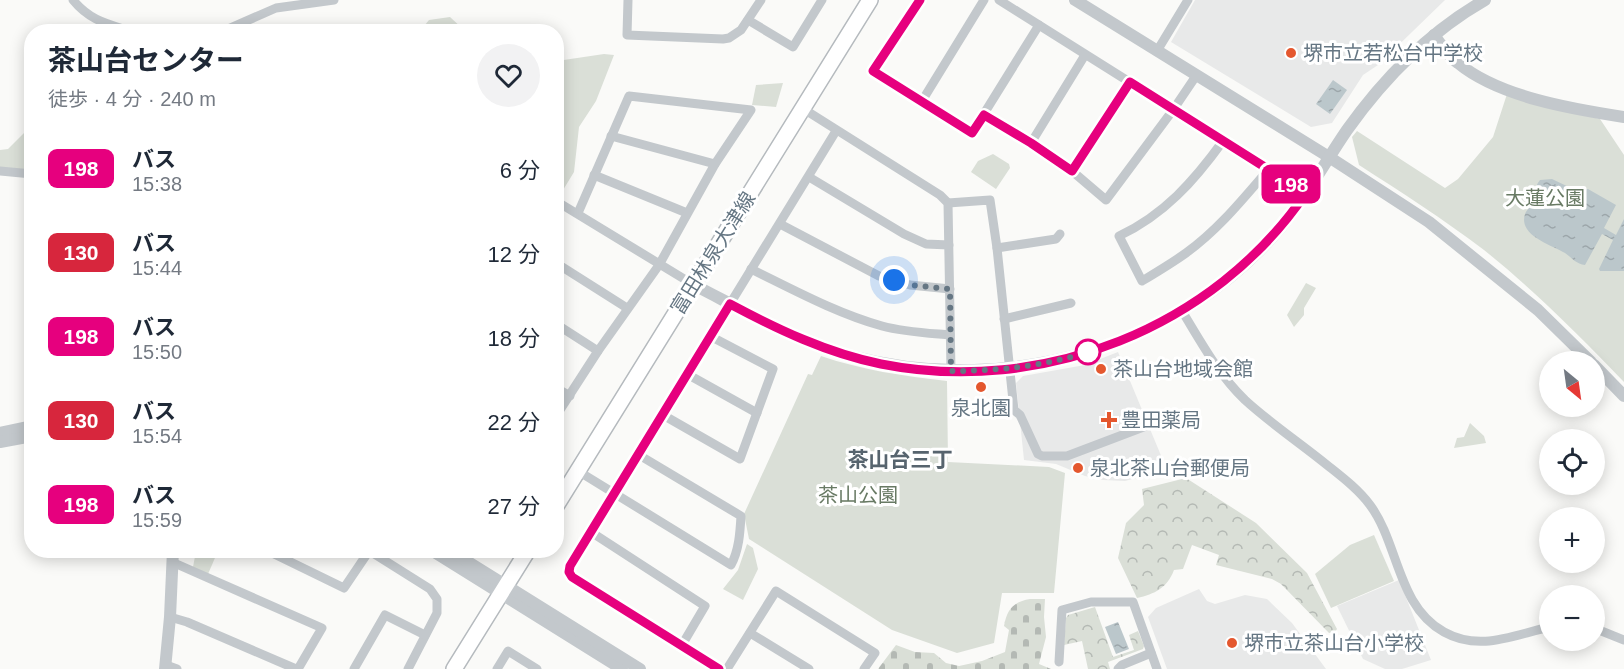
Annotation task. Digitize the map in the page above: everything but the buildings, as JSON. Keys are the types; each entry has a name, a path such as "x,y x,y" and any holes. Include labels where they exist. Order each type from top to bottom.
{"main road":[{"name":"富田林泉大津線","path":"564,493 870,0"},
{"path":"454,669 523,558"}],"street":[{"path":"73,0 83,12 105,24"},
{"path":"239,24 276,8 334,0"},
{"path":"628,0 627,35 723,39 741,30 761,0"},
{"path":"748,20 793,47 822,0"},
{"path":"920,0 873,71 972,133 1039,25"},
{"path":"922,101 984,0"},
{"path":"999,0 1306,193"},
{"path":"1157,51 1188,0"},
{"path":"564,205 659,265 730,304 788,333 848,355 900,367 951,371 1010,369 1071,357 1106,347 1140,333 1182,311 1250,259 1282,226 1365,104 1404,62 1434,35 1462,13 1485,0"},
{"path":"1078,1 1429,222 1539,310 1580,351"},
{"path":"1434,35 1452,59 1478,78 1509,91 1549,102 1624,117"},
{"path":"1031,143 1085,55"},
{"path":"984,115 1072,171 1106,200 1196,76"},
{"path":"1072,171 1130,82"},
{"path":"564,405 627,308 659,265 715,164 751,110 629,96 578,213"},
{"path":"802,108 940,195 948,203 951,371"},
{"path":"719,669 572,577 569,572 570,566 836,131"},
{"path":"611,136 715,164"},
{"path":"1223,141 1185,189 1151,218 1119,236 1143,281 1208,235 1231,213 1268,170"},
{"path":"0,171 24,173"},
{"path":"594,175 687,213"},
{"path":"809,177 904,234 926,244 949,245"},
{"path":"948,203 990,200 998,248 1014,410 1020,415 1036,450 1042,456 1067,456 1154,423"},
{"path":"780,224 879,276 910,285 950,289"},
{"path":"998,248 1056,239 1060,234"},
{"path":"564,268 627,308"},
{"path":"751,269 846,314 883,326 950,335"},
{"path":"1004,319 1071,303"},
{"path":"1182,311 1215,366 1231,386 1257,410 1349,482 1366,500 1377,515 1409,595 1418,609 1434,625 1456,638 1488,642 1505,640 1539,630"},
{"path":"564,329 598,351"},
{"path":"663,415 740,459 773,369 710,336"},
{"path":"687,374 757,413"},
{"path":"1605,376 1624,396"},
{"path":"564,393 570,396"},
{"path":"0,433 24,428"},
{"path":"0,442 24,438"},
{"path":"578,471 732,564 740,536 741,516 639,454"},
{"path":"591,531 705,606 682,645"},
{"path":"170,668 172,558"},
{"path":"170,617 187,622 297,669 322,628 176,558"},
{"path":"282,558 344,588 364,558"},
{"path":"380,558 430,589 437,599 437,612 408,669"},
{"path":"445,558 640,669"},
{"path":"460,558 503,590 622,669"},
{"path":"727,669 776,591 875,653 864,669"},
{"path":"1059,662 1062,610 1091,602 1133,602 1157,669"},
{"path":"354,669 385,615 425,635"},
{"path":"1605,632 1624,640"},
{"path":"750,633 809,669"},
{"path":"497,669 508,651 537,669"},
{"path":"1118,669 1122,665 1151,653"}],"shaded area":[{"name":"堺市立若松台中学校","path":"1195,0 1445,0 1378,65 1363,75 1332,123 1311,127 1171,42"},
{"path":"1118,352 1167,470 1125,481 1103,480 1085,476 1056,464 1024,460 1016,383 1023,376 1085,365"},
{"path":"1399,580 1431,660 1402,669 1385,669 1363,659 1337,606"},
{"name":"堺市立茶山台小学校","path":"1199,589 1207,601 1215,604 1245,595 1267,599 1292,623 1326,669 1167,669 1148,617 1156,608"}],"green space":[{"path":"450,17 458,24 426,24 429,20"},
{"path":"604,54 614,55 596,101 579,127 574,172 564,188 564,60"},
{"path":"783,83 776,107 752,105 756,85"},
{"name":"大蓮公園","path":"1507,94 1537,104 1600,119 1624,155 1624,382 1605,362 1605,351 1594,351 1521,281 1484,250 1359,165 1352,137 1357,131 1445,188 1458,179 1493,137"},
{"path":"24,133 24,171 0,167 0,150 8,149"},
{"path":"993,154 1009,164 1010,168 996,189 971,172 978,161"},
{"path":"1306,283 1316,288 1304,308 1304,315 1294,327 1287,315"},
{"name":"茶山公園","path":"821,356 883,372 947,381 948,462 1049,467 1065,473 1054,593 1002,593 994,643 957,653 892,630 749,539 744,514 808,374 812,375"},
{"path":"1470,423 1484,436 1486,443 1454,448 1457,438 1464,437"},
{"path":"1186,478 1256,523 1307,573 1337,629 1335,632 1329,633 1281,584 1272,579 1216,565 1219,555 1192,545 1183,569 1174,570 1160,589 1137,598 1118,558 1126,523 1144,505 1142,489"},
{"path":"1374,535 1394,581 1331,608 1315,574 1350,545"},
{"path":"747,544 753,548 758,569 743,600 723,589 738,570"},
{"path":"195,558 215,558 208,574 193,567"},
{"path":"1030,599 1045,599 1046,637 1039,664 1051,669 878,669 896,645 915,652 934,653 946,663 959,666 982,661 1005,652 1009,630 1004,626 1007,615 1015,604"},
{"path":"1095,607 1113,657 1134,650 1129,635 1138,631 1144,646 1143,649 1108,662 1110,669 1088,669 1082,641 1064,645 1068,615"}],"water":[{"path":"1333,80 1347,90 1330,114 1316,104"},
{"path":"1552,179 1573,189 1578,187 1588,189 1616,205 1604,228 1616,235 1624,219 1624,271 1600,271 1613,240 1602,234 1585,265 1538,239 1526,228 1525,214 1538,183 1540,180"},
{"path":"1118,622 1129,649 1116,654 1105,627"}],"bus line":[{"name":"198","path":"719,669 572,577 569,572 570,566 591,531 730,304 788,333 848,355 880,363 951,371 1010,369 1071,357 1106,347 1140,333 1182,311 1232,275 1267,242 1306,193 1130,82 1072,171 984,115 972,133 873,71 920,0"}],"place":[{"name":"堺市立若松台中学校","path":"1291,53"},
{"name":"茶山台地域会館","path":"1101,369"},
{"name":"泉北園","path":"981,387"},
{"name":"豊田薬局","path":"1109,420"},
{"name":"泉北茶山台郵便局","path":"1078,468"},
{"name":"堺市立茶山台小学校","path":"1232,643"}],"district":[{"name":"茶山台三丁","path":"900,459"}],"route":[{"path":"894,280 910,285 950,289 951,371 1010,369 1088,352"}]}
